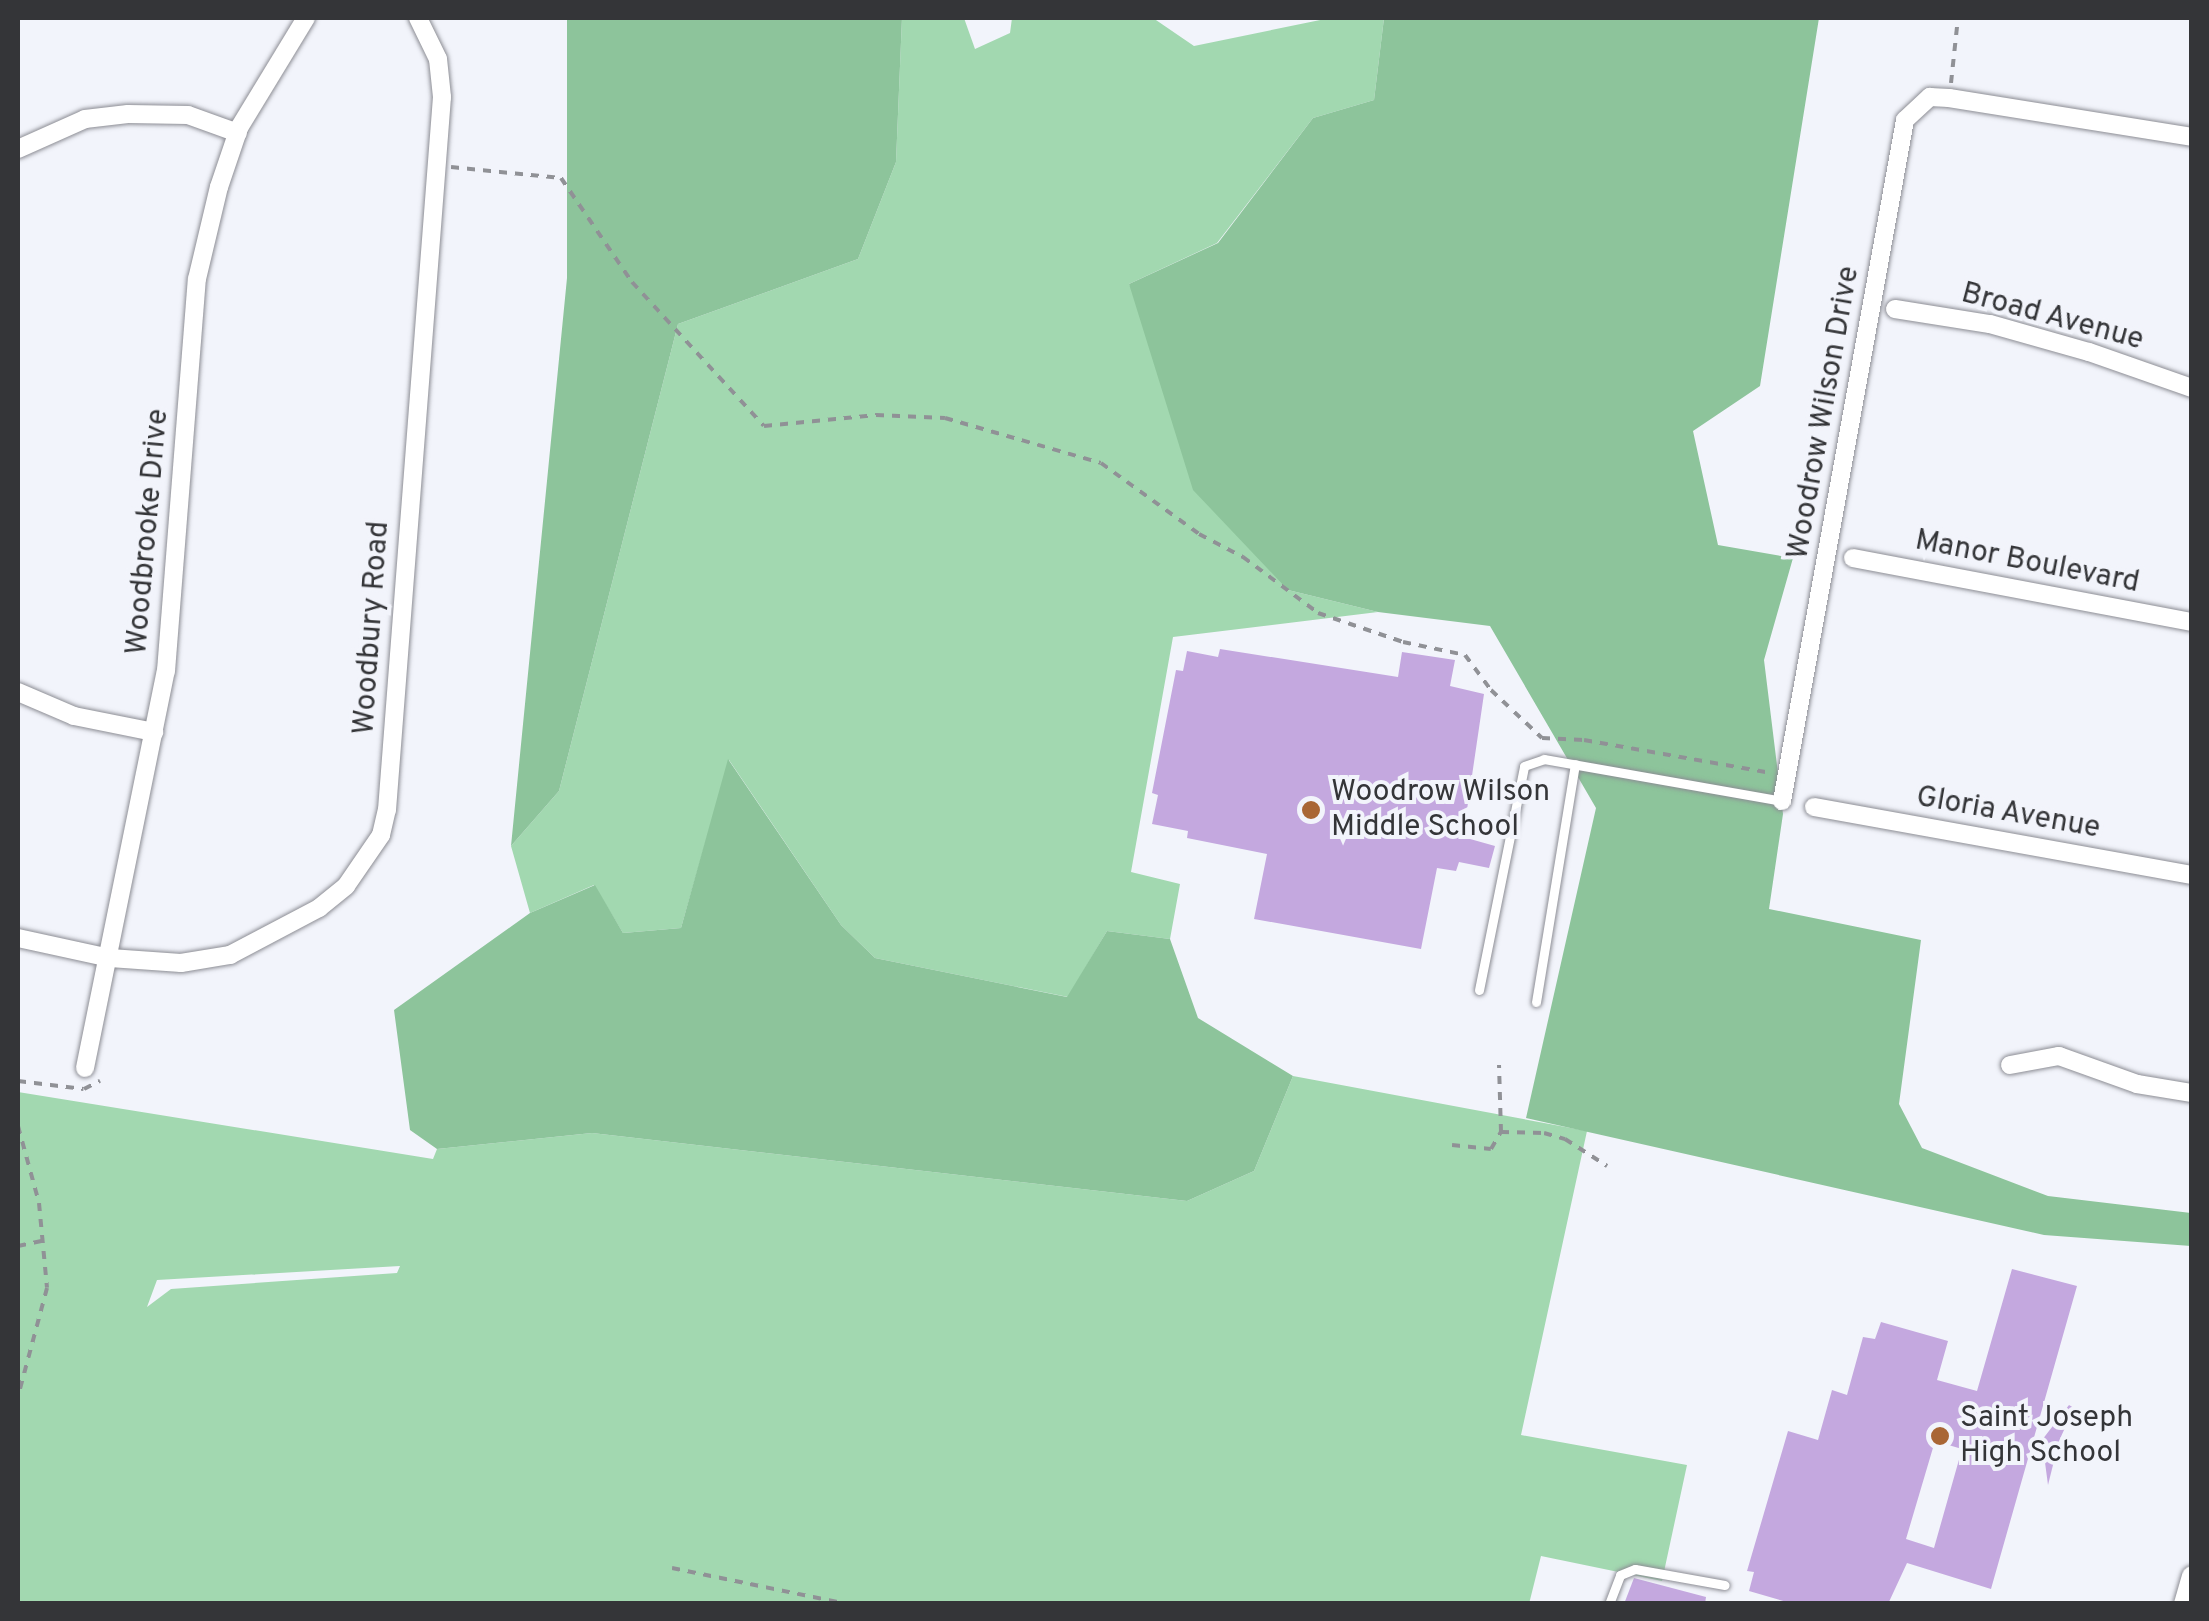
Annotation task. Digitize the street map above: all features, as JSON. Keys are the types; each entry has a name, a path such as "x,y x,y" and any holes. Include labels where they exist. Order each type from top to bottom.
{"street":[{"name":"Woodbrooke Drive","path":"85,1068 166,671 197,279 219,187 238,132 306,18"},
{"name":"Woodbury Road","path":"18,938 110,958 182,962 230,955 319,908 346,886 381,835 387,810 442,96 438,59 418,18"},
{"name":"Woodrow Wilson Drive","path":"1782,801 1905,120 1930,98 1950,98"},
{"path":"1950,98 2192,137"},
{"path":"18,149 85,119 128,114 188,116 238,132"},
{"name":"Broad Avenue","path":"1895,309 1990,324 2089,352 2192,388"},
{"name":"Manor Boulevard","path":"1852,558 2192,622"},
{"path":"18,692 74,716 154,732"},
{"name":"Gloria Avenue","path":"1814,807 2192,876"},
{"path":"2010,1065 2060,1056 2137,1084 2192,1093"},
{"path":"2184,1604 2192,1576"}],"lane":[{"name":"Woodrow Wilson Drive","path":"1479,990 1519,775 1524,766 1544,759 1782,801"},
{"path":"1536,1002 1575,764"},
{"path":"1609,1604 1620,1575 1635,1570 1724,1585"}],"path":[{"path":"1950,98 1958,18"},
{"path":"437,166 561,178 632,282 764,426 876,415 944,418 1101,463 1199,534 1243,556 1318,613 1403,642 1465,655 1492,690 1542,738 1584,740 1786,777"},
{"path":"1452,1145 1490,1149 1501,1132 1499,1065"},
{"path":"18,1081 93,1088 102,1075 85,1068"},
{"path":"18,1126 39,1203 47,1288 18,1396"},
{"path":"1501,1132 1544,1132 1565,1139 1608,1166"},
{"path":"18,1246 42,1242"},
{"path":"672,1568 847,1604"}],"green space":[{"path":"567,18 902,18 896,162 858,259 678,324 559,791 511,846 567,278"},
{"path":"902,18 964,18 975,49 1010,33 1012,18 1153,18 1194,46 1330,18 1384,18 1374,100 1313,118 1217,243 1129,284 1288,590 1378,612 1173,637 1131,872 1180,884 1170,939 1107,931 1068,997 875,958 841,925 729,760 681,928 623,933 594,885 530,913 511,846 559,791 678,324 858,259 896,162"},
{"path":"1384,18 1819,18 1760,386 1693,431 1718,545 1793,558 1764,660 1783,814 1769,909 1921,940 1899,1104 1922,1148 2048,1196 2191,1213 2191,1246 2044,1235 1526,1118 1596,808 1490,626 1378,612 1288,590 1193,490 1129,284 1218,243 1313,118 1374,100"},
{"path":"728,759 841,925 875,958 1067,997 1107,931 1170,939 1198,1018 1293,1076 1254,1171 1187,1201 592,1133 437,1149 410,1130 394,1010 530,913 595,885 623,933 681,928"},
{"path":"1293,1076 1587,1131 1521,1435 1687,1465 1662,1581 1541,1556 1529,1604 18,1603 18,1092 433,1159 437,1149 592,1133 1187,1201 1254,1171","holes":["400,1266 397,1273 171,1289 147,1307 157,1280"]}],"building":[{"name":"Woodrow Wilson Middle School","path":"1220,649 1398,677 1402,652 1455,660 1450,686 1484,694 1463,837 1495,846 1489,868 1459,862 1456,871 1437,868 1421,949 1254,919 1267,854 1187,838 1188,831 1152,824 1158,795 1152,793 1176,670 1183,671 1187,651 1218,657"},
{"name":"Saint Joseph High School","path":"2012,1269 2077,1286 1991,1589 1907,1563 1888,1604 1794,1604 1749,1591 1754,1572 1747,1571 1788,1431 1818,1440 1832,1390 1847,1395 1863,1337 1875,1339 1881,1322 1948,1341 1937,1380 1977,1391","holes":["1935,1441 1962,1449 1934,1548 1906,1539"]},
{"path":"2069,1405 2074,1408 2059,1441 2048,1485 2042,1440"},
{"path":"1634,1578 1706,1597 1705,1604 1624,1604"}],"place":[{"name":"Woodrow Wilson Middle School","path":"1311,810"},
{"name":"Saint Joseph High School","path":"1940,1436"}]}
